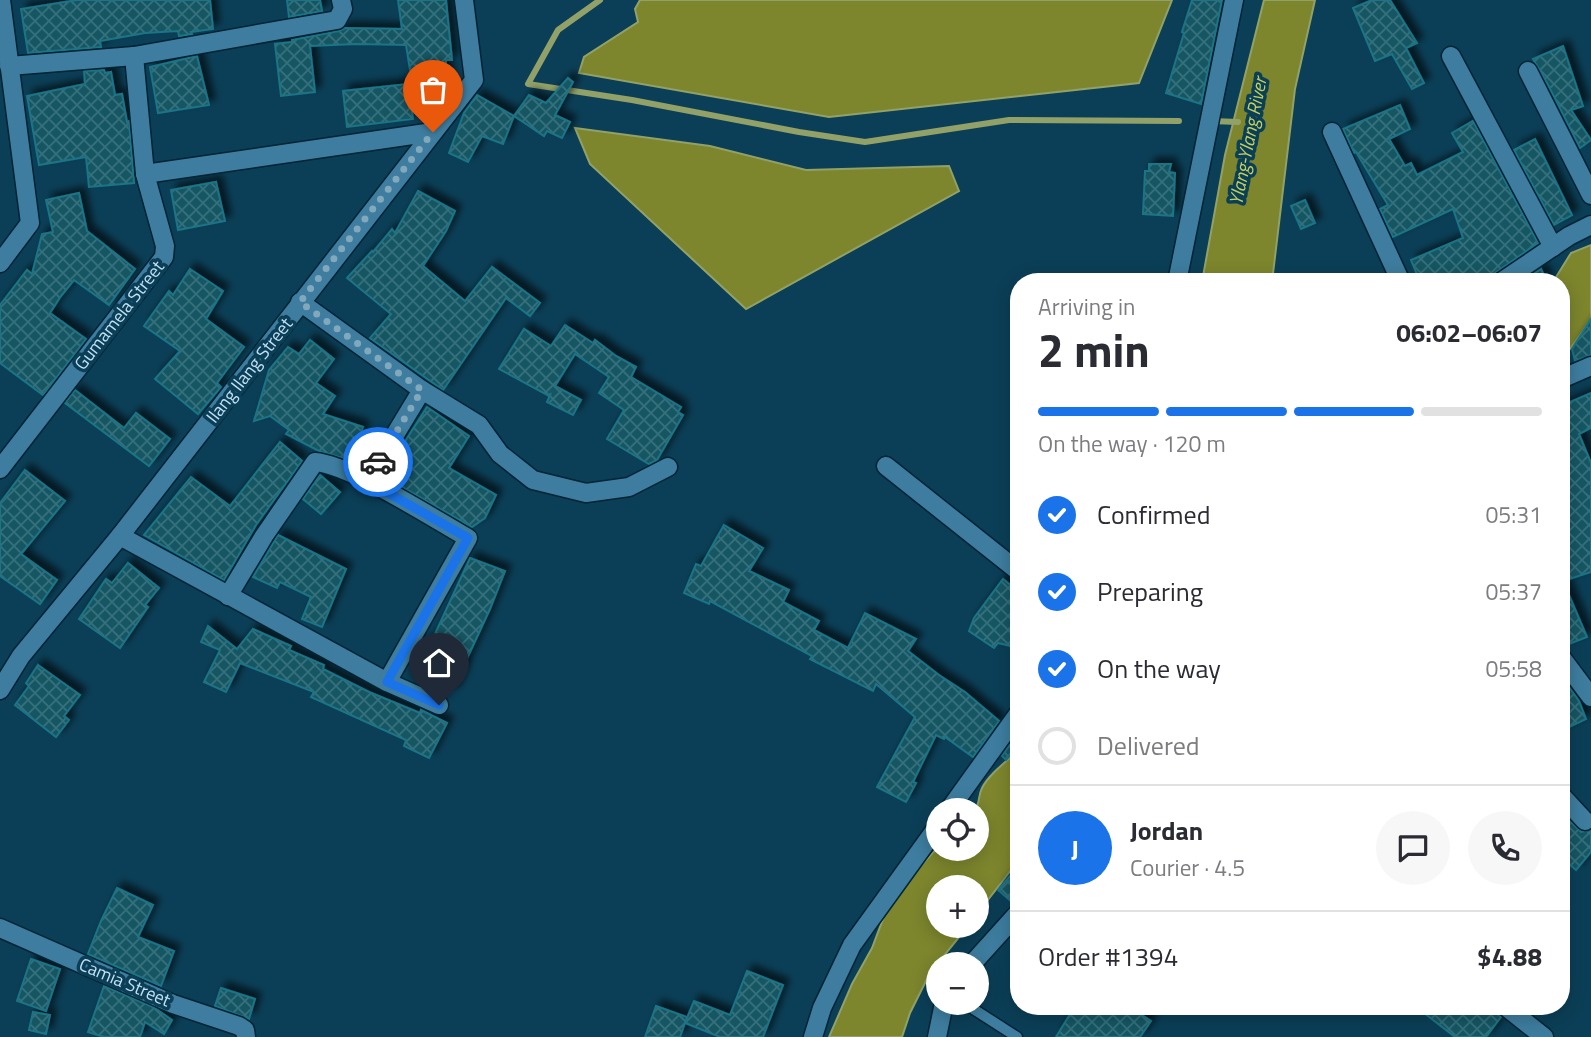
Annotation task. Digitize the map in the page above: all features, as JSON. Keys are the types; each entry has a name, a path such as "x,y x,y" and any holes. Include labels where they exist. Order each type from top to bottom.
{"street":[{"path":"0,263 30,223 1,0"},
{"path":"9,66 134,56 337,20 343,9 341,0"},
{"path":"1179,273 1234,0"},
{"name":"Ilang Ilang Street","path":"0,690 21,656 120,536 474,80 470,1"},
{"name":"Gumamela Street","path":"0,469 164,257 165,246 145,174 134,56"},
{"path":"1451,56 1553,247"},
{"path":"1528,71 1591,195"},
{"path":"145,174 433,132"},
{"path":"1332,132 1397,273"},
{"path":"1514,273 1569,236 1591,225"},
{"path":"300,302 422,390 479,425 500,454 533,480 586,493 629,487 668,467"},
{"path":"1570,375 1591,366"},
{"path":"367,481 422,390"},
{"path":"228,596 264,536 315,462 324,463 367,481 468,538 387,682"},
{"path":"886,466 1010,564"},
{"path":"120,536 387,682 439,705"},
{"path":"1570,669 1591,697"},
{"path":"958,798 1010,725"},
{"path":"1570,805 1585,821"},
{"path":"813,1037 822,1008 852,945 926,843"},
{"path":"983,952 1010,922"},
{"name":"Camia Street","path":"0,928 173,1003 239,1026 245,1030 246,1037"},
{"path":"937,1037 942,1015"},
{"path":"1516,1015 1544,1037"}],"lane":[{"path":"983,1015 1017,1037"}],"water":[{"path":"640,0 1172,0 1139,83 829,117 579,73 584,57 638,22 635,9"},
{"name":"Ylang-Ylang River","path":"1264,0 1315,0 1295,89 1273,273 1204,273 1225,155"},
{"path":"575,128 710,146 806,170 949,166 959,191 746,309 590,164"},
{"path":"1591,245 1591,320 1570,349 1570,273 1559,273 1571,253"},
{"path":"1010,758 1010,871 989,898 989,875 926,875 926,938 958,938 947,952 926,952 926,981 910,1013 902,1037 829,1037 852,984 872,948 891,898 926,860 989,861 989,798 979,798 985,783"}],"building":[{"path":"77,0 210,0 213,29 179,36 178,31 145,33 100,41 101,47 28,53 21,9"},
{"path":"287,0 320,0 322,11 289,17"},
{"path":"398,0 446,0 452,60 446,60 446,82 435,83 435,96 414,95 406,45 357,44 310,46 315,92 281,96 275,44 345,28 402,29"},
{"path":"1192,0 1222,0 1201,104 1166,93"},
{"path":"1372,0 1390,0 1417,43 1406,48 1424,83 1412,89 1392,54 1375,61 1353,8"},
{"path":"1563,46 1583,106 1571,110 1591,140 1580,148 1533,59"},
{"path":"197,56 209,105 158,113 150,67"},
{"path":"104,70 105,73 111,72 115,95 122,94 127,122 129,121 134,183 89,187 86,157 39,165 27,96 85,84 84,71"},
{"path":"568,78 573,82 555,115 570,122 562,138 547,131 544,136 514,116 529,95 546,103"},
{"path":"408,84 413,119 347,127 343,91"},
{"path":"477,95 514,116 503,144 482,136 468,162 449,153 464,113"},
{"path":"1400,105 1410,129 1389,139 1405,166 1411,163 1417,175 1463,152 1452,133 1473,121 1538,243 1495,273 1416,273 1411,260 1463,238 1453,209 1393,237 1380,209 1388,205 1356,152 1354,153 1343,129"},
{"path":"1535,139 1572,215 1554,225 1514,150"},
{"path":"1149,164 1171,164 1169,172 1175,173 1173,216 1143,214 1145,171 1149,171"},
{"path":"216,182 225,221 178,230 171,190"},
{"path":"418,191 455,211 446,231 423,266 465,301 492,267 540,303 530,316 506,298 443,390 370,338 391,314 347,278 392,229 395,233"},
{"path":"79,193 87,231 135,269 109,305 74,280 61,296 50,313 86,339 43,395 0,363 0,305 27,270 32,274 42,234 53,232 46,200"},
{"path":"1305,200 1315,223 1301,229 1291,206"},
{"path":"190,269 223,291 206,319 244,347 217,383 221,387 198,414 155,379 180,351 144,326 169,291 173,295"},
{"path":"1591,319 1591,355 1575,361 1572,349"},
{"path":"565,325 593,343 595,340 636,367 631,377 681,407 678,412 683,415 657,460 649,464 607,439 624,410 599,393 609,377 575,354 555,386 581,400 573,415 547,402 551,393 549,396 499,369 524,329 551,346"},
{"path":"310,340 334,359 316,383 335,396 323,414 363,427 352,461 319,451 286,434 289,430 270,416 254,421 269,370 288,347 299,354"},
{"path":"75,390 124,428 136,413 170,439 149,466 65,403"},
{"path":"1591,393 1591,428 1579,434 1591,463 1591,572 1570,579 1570,402"},
{"path":"427,407 469,436 449,468 496,495 485,518 472,527 383,476"},
{"path":"280,442 302,461 256,525 224,580 144,535 191,477 230,506"},
{"path":"25,470 65,501 21,554 57,580 40,604 0,576 0,503"},
{"path":"320,475 340,492 321,514 303,499"},
{"path":"724,525 763,548 749,571 789,590 783,602 819,621 814,630 848,648 865,613 916,639 908,651 965,692 999,721 973,757 945,737 944,739 936,735 906,802 877,787 915,717 876,684 873,691 810,659 812,656 710,601 709,604 684,593 696,564 701,566"},
{"path":"278,535 346,569 322,627 302,619 311,597 280,582 277,588 253,577"},
{"path":"470,558 505,571 452,691 416,675"},
{"path":"128,563 159,588 145,605 148,607 120,648 79,619 106,579 112,583"},
{"path":"1003,579 1010,585 1010,646 998,643 994,648 969,631 974,618"},
{"path":"1570,597 1587,637 1570,644"},
{"path":"208,626 237,649 253,629 291,646 289,650 324,665 323,669 369,692 420,713 421,710 447,723 429,758 404,746 406,740 311,697 314,692 240,663 226,692 204,682 220,650 201,642"},
{"path":"38,665 80,695 64,716 69,720 56,737 15,705 29,686 26,683"},
{"path":"1570,688 1579,701 1586,719 1570,727"},
{"path":"1010,745 1010,755 1006,760 1002,756"},
{"path":"1570,821 1581,832 1591,830 1591,852 1576,870 1570,865"},
{"path":"1010,876 1010,900 998,890"},
{"path":"117,888 153,905 138,937 174,951 161,986 88,954"},
{"path":"31,959 60,969 46,1011 17,1001"},
{"path":"747,971 783,985 763,1037 720,1037 685,1023 694,1001 730,1015"},
{"path":"104,986 153,1007 172,1020 164,1034 145,1022 140,1037 104,1037 88,1032"},
{"path":"221,988 255,999 249,1019 215,1006"},
{"path":"656,1006 687,1017 680,1037 645,1037"},
{"path":"33,1012 50,1015 46,1034 29,1030"},
{"path":"1069,1015 1142,1015 1151,1021 1140,1037 1056,1037"},
{"path":"1427,1015 1501,1017 1486,1037 1455,1037"}],"waterway":[{"path":"600,0 558,30 528,84 865,142 1009,120 1179,121"},
{"name":"Ylang-Ylang River","path":"1212,121 1238,122"}],"way so far":[{"path":"378,462 422,390 300,302 433,132"}],"route":[{"path":"378,462 367,481 468,538 387,682 439,705"}]}
